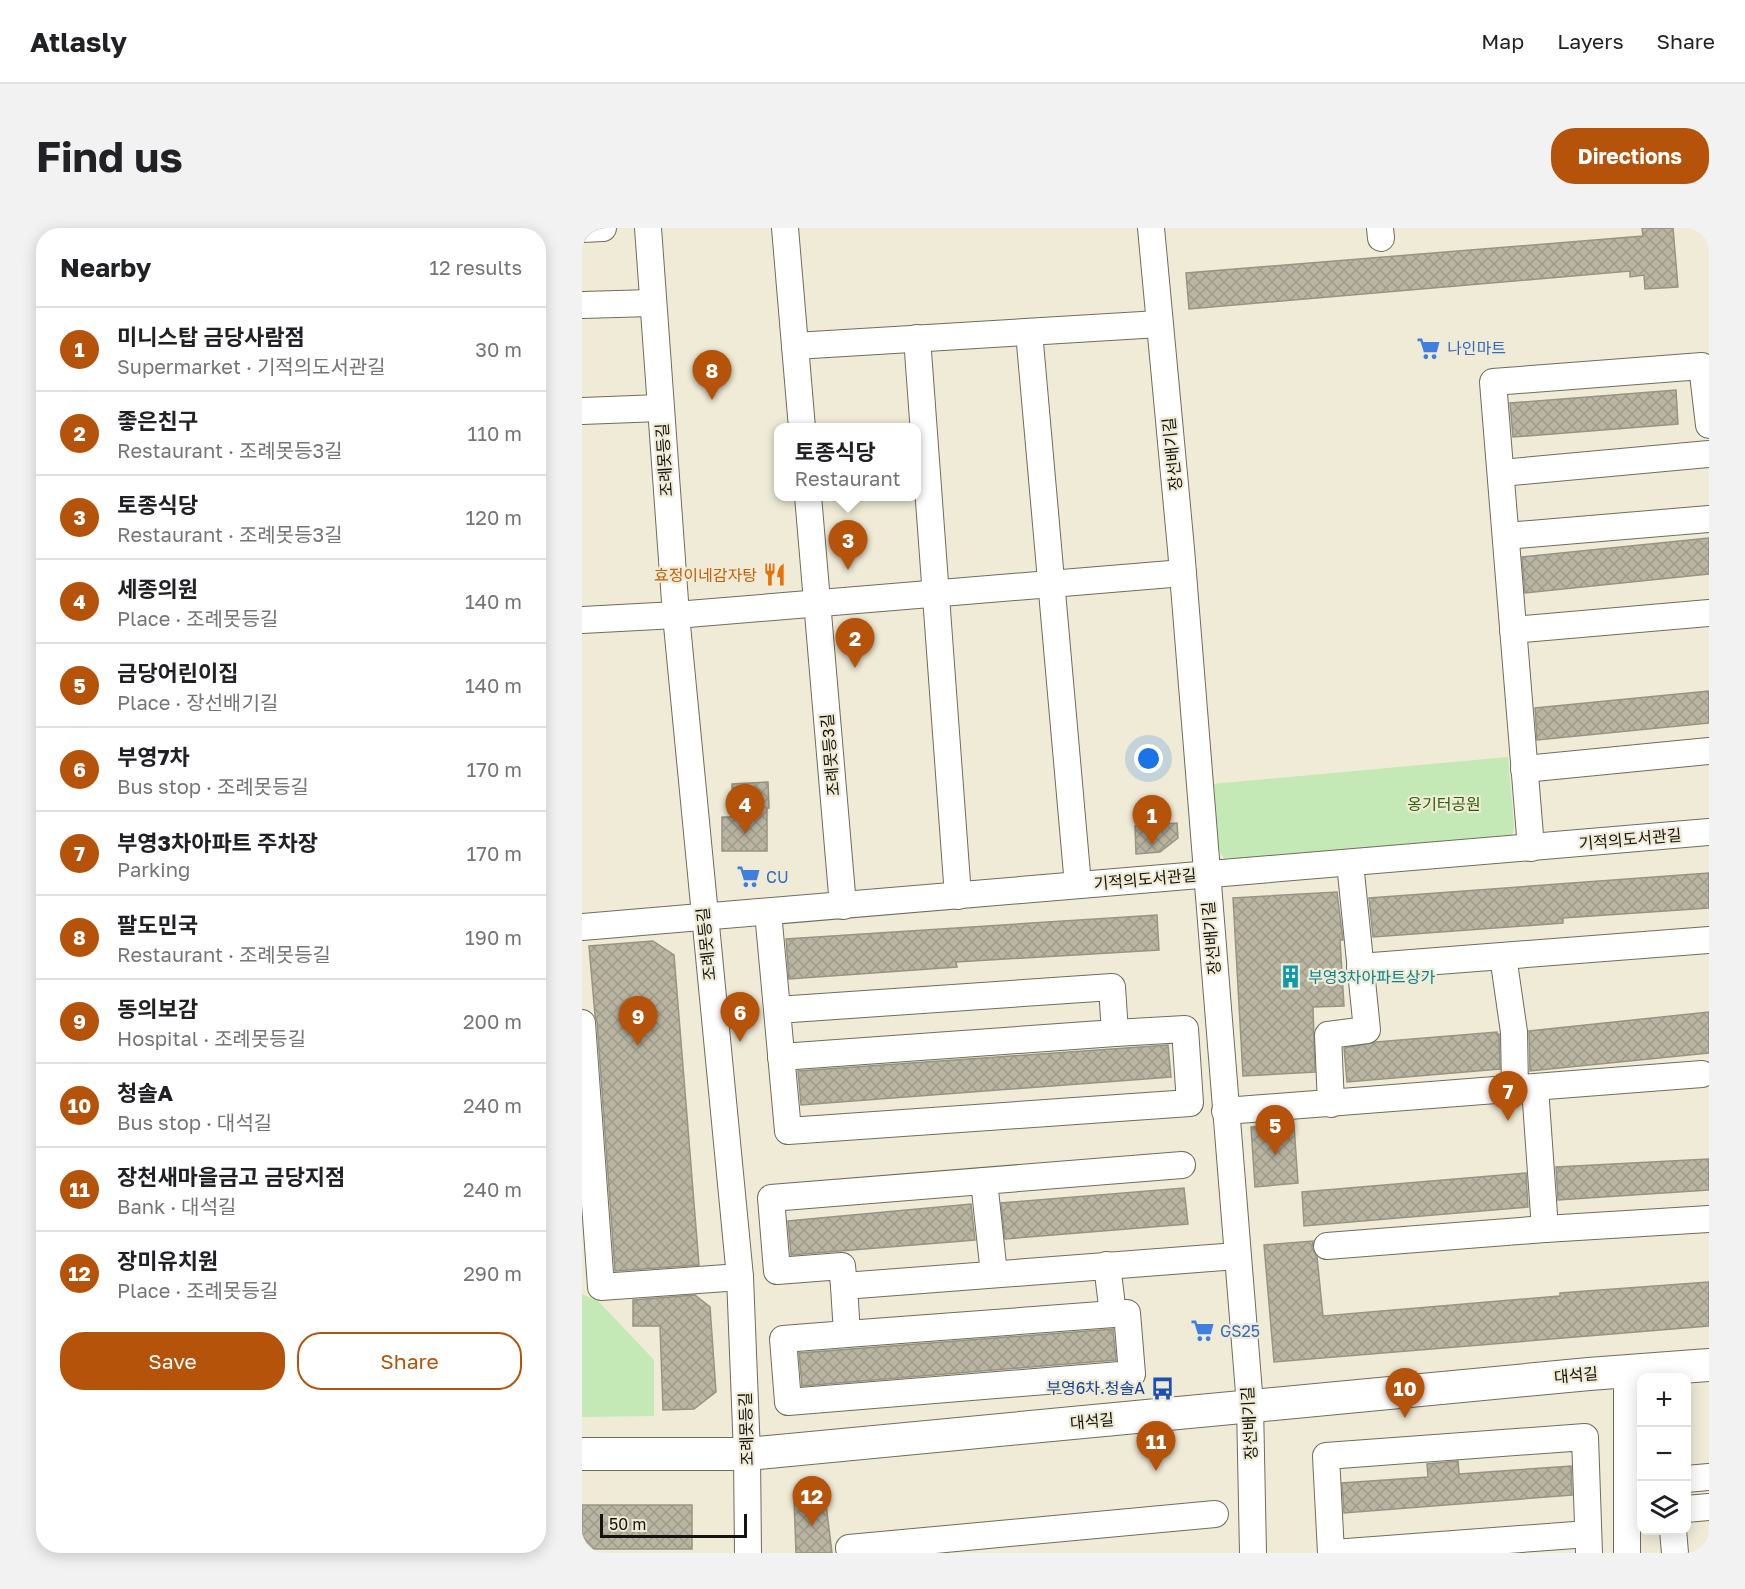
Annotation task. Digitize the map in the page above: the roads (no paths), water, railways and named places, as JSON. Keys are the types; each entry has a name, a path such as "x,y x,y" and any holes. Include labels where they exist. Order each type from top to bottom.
{"main road":[{"name":"대석길","path":"582,1454 747,1454 1250,1405 1709,1365"}],"street":[{"path":"582,229 603,228"},
{"name":"조례못등길","path":"648,228 676,615 740,1277 747,1454 748,1553"},
{"path":"785,228 802,423"},
{"name":"장선배기길","path":"1151,228 1183,573 1250,1405 1253,1553"},
{"path":"582,305 652,303"},
{"path":"795,346 1159,324"},
{"path":"1029,332 1078,885"},
{"path":"917,338 958,896"},
{"path":"1531,848 1493,382 1702,366 1709,425"},
{"name":"조례못등길","path":"582,411 660,408"},
{"path":"1501,473 1709,454"},
{"name":"조례못등3길","path":"808,501 843,906"},
{"path":"1506,536 1709,519"},
{"path":"582,620 676,615 1183,573"},
{"path":"1513,630 1709,613"},
{"path":"1524,770 1709,751"},
{"name":"기적의도서관길","path":"582,927 1709,832"},
{"path":"1331,1104 1328,1035 1366,1030 1350,863"},
{"path":"768,912 781,1057 788,1131 1190,1103 1185,1029 781,1057"},
{"path":"1360,967 1709,940"},
{"path":"1503,956 1545,1229"},
{"path":"777,1010 1112,987 1115,1033"},
{"path":"582,1023 601,1287 740,1277"},
{"path":"1225,1111 1702,1074"},
{"path":"847,1334 842,1266 777,1271 771,1198 1182,1164"},
{"path":"984,1180 994,1274"},
{"path":"1327,1246 1545,1229 1709,1220"},
{"path":"844,1286 1237,1256"},
{"path":"1107,1266 1113,1314"},
{"path":"1127,1313 1132,1374 788,1402 783,1339 847,1334 1127,1313"},
{"path":"1627,1371 1634,1484 1627,1553"},
{"path":"1585,1437 1588,1544 1336,1553 1326,1456 1585,1437"},
{"path":"1691,1479 1709,1477"},
{"path":"1691,1509 1709,1507"},
{"path":"849,1548 993,1544 1215,1514"},
{"path":"1673,1535 1675,1553"}],"place":[{"name":"나인마트","path":"1429,348"},
{"name":"팔도민국","path":"712,400"},
{"name":"토종식당","path":"848,570"},
{"name":"효정이네감자탕","path":"775,575"},
{"name":"좋은친구","path":"855,668"},
{"name":"세종의원","path":"745,834"},
{"name":"미니스탑 금당사람점","path":"1152,845"},
{"name":"CU","path":"748,877"},
{"name":"부영3차아파트상가","path":"1290,977"},
{"name":"부영7차","path":"740,1042"},
{"name":"동의보감","path":"638,1046"},
{"name":"부영3차아파트 주차장","path":"1508,1121"},
{"name":"금당어린이집","path":"1275,1155"},
{"name":"GS25","path":"1202,1331"},
{"name":"부영6차.청솔A","path":"1163,1388"},
{"name":"청솔A","path":"1405,1418"},
{"name":"장천새마을금고 금당지점","path":"1156,1471"},
{"name":"장미유치원","path":"812,1526"}],"park label":[{"name":"옹기터공원","path":"1444,804"}]}
